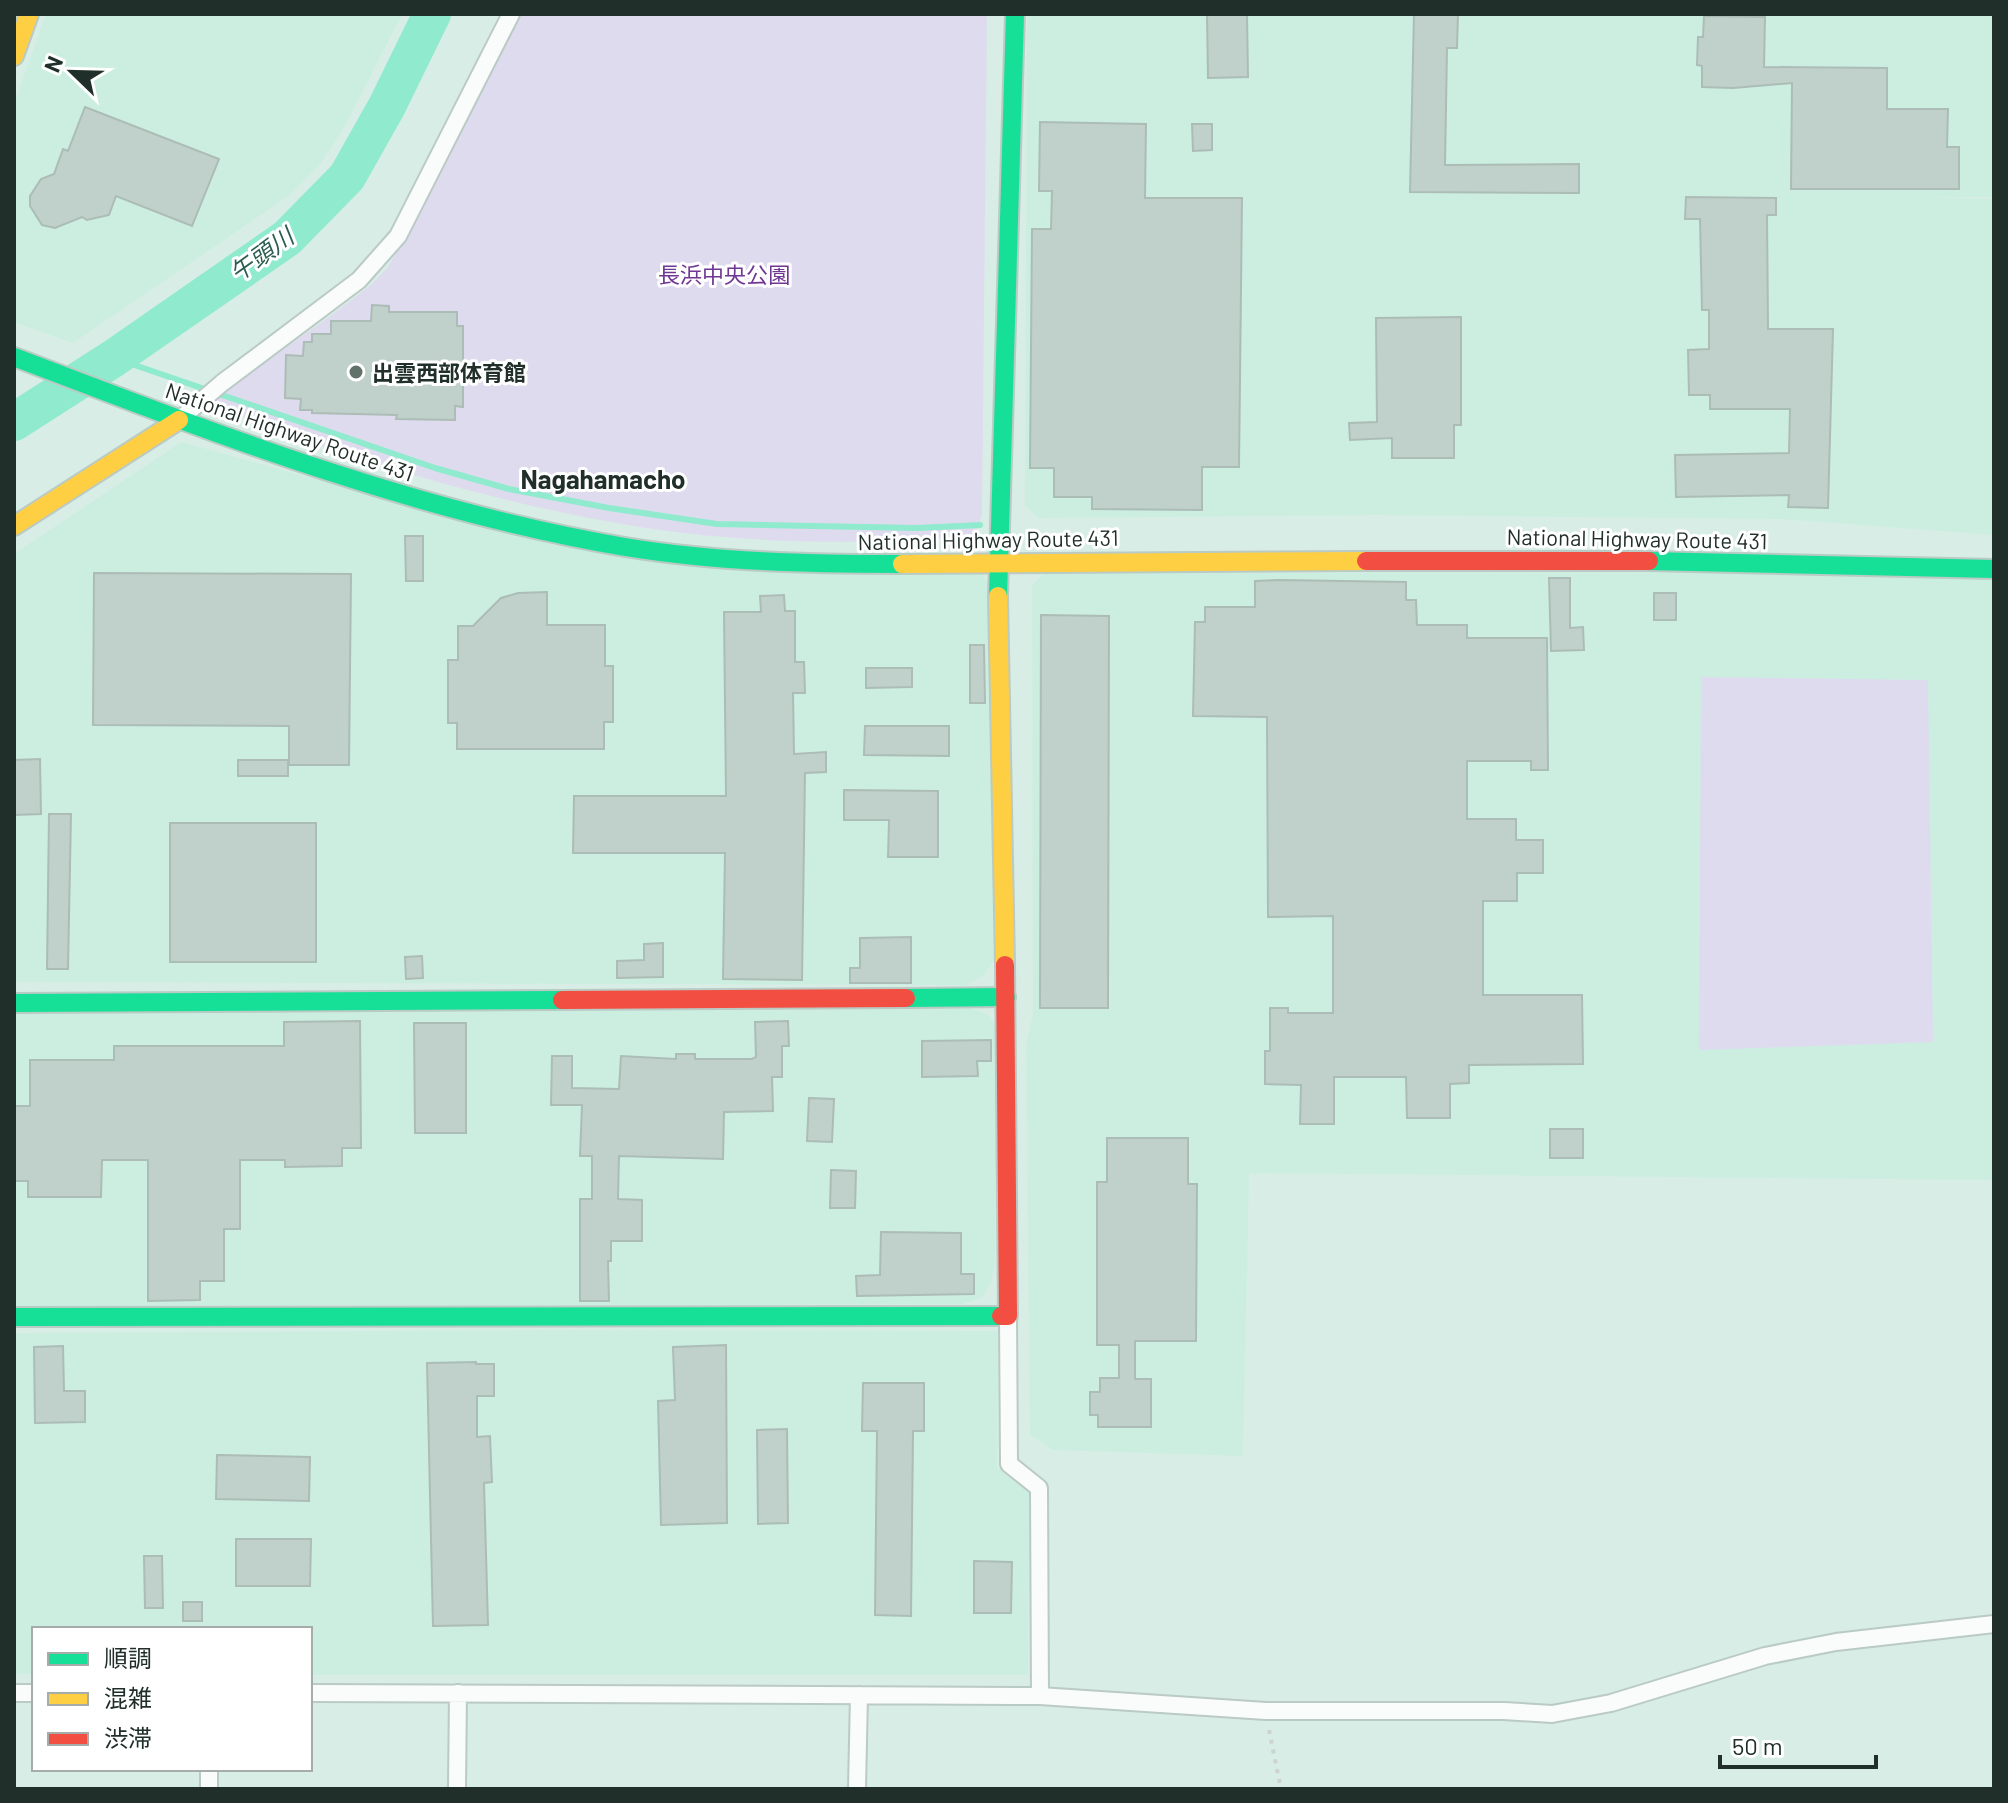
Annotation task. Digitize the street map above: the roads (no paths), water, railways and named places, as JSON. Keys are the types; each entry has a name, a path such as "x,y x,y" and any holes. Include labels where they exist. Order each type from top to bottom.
{"main road":[{"path":"14,56 29,14"},
{"path":"14,1317 1008,1316 1006,997 997,562 1015,14"},
{"name":"National Highway Route 431","path":"14,357 179,420 350,480 486,518 626,547 723,558 832,564 1624,560 1994,569"},
{"path":"14,526 179,420"},
{"path":"14,1003 1006,997"}],"street":[{"path":"179,420 202,398 359,280 398,236 511,14"},
{"path":"1008,1316 1009,1464 1039,1488 1040,1696"},
{"path":"312,1693 1040,1696 1266,1711 1504,1711 1552,1714 1611,1703 1765,1656 1836,1642 1994,1624"},
{"path":"457,1789 458,1693"},
{"path":"857,1789 859,1695"}],"waterway":[{"name":"午頭川","path":"14,422 114,358 287,238 347,177 387,106 432,14"},
{"path":"114,358 435,468 509,489 717,524 917,528 980,525"}],"place":[{"name":"出雲西部体育館","path":"356,372"}],"district":[{"name":"Nagahamacho","path":"603,478"}],"park label":[{"name":"長浜中央公園","path":"724,274"}]}
